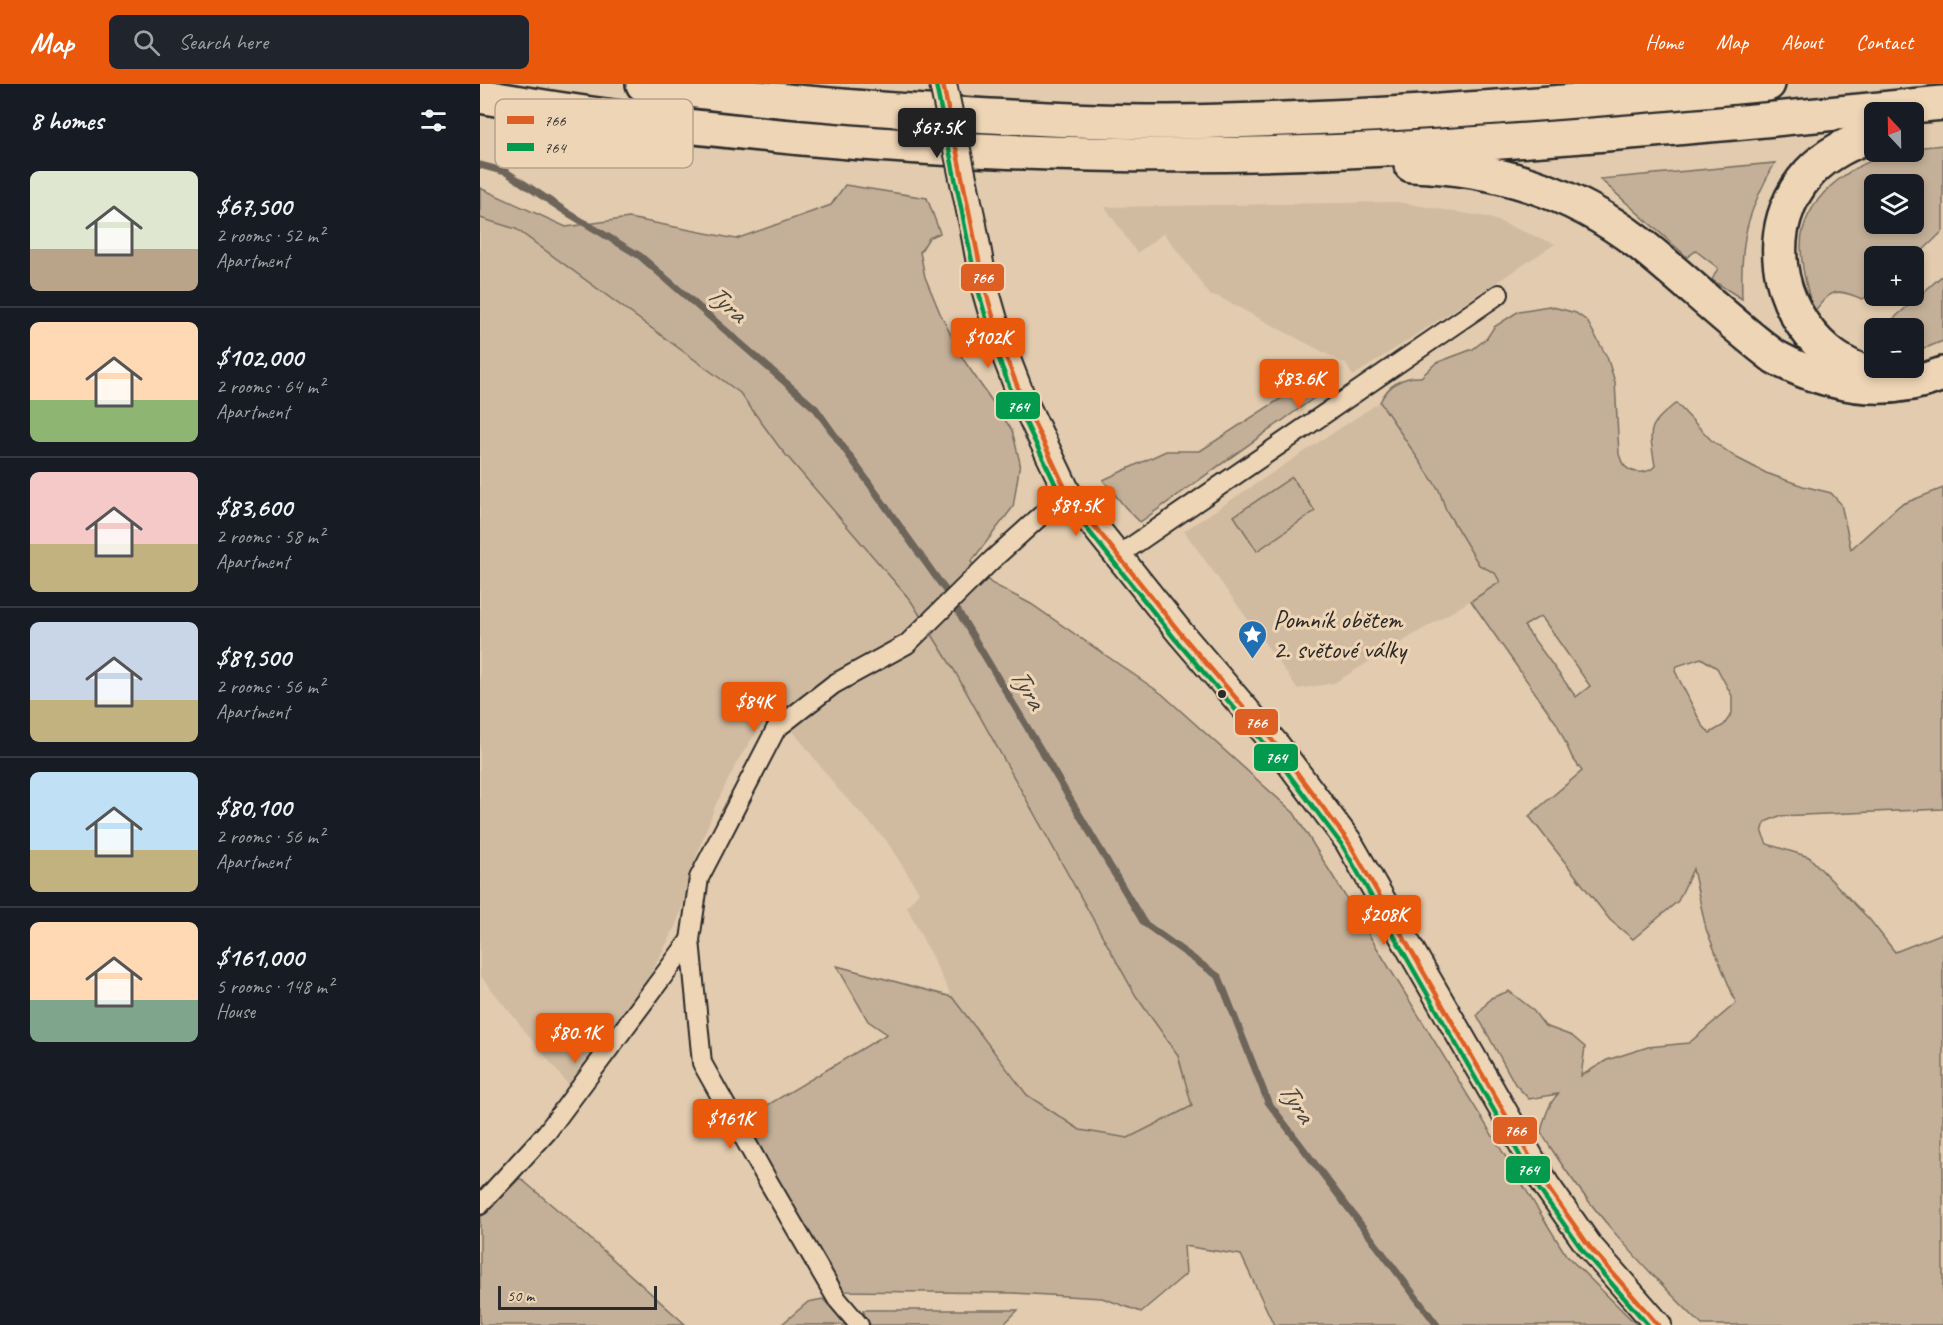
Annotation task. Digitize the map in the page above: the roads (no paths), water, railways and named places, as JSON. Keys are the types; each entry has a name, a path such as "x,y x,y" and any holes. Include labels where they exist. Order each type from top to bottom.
{"highway":[{"path":"643,84 712,94 866,108 1050,120 1223,121 1395,113 1768,84"},
{"path":"1395,113 1475,91 1570,84"},
{"path":"480,96 497,99"},
{"path":"693,127 878,144 1051,154 1227,154 1405,148 1708,125 1943,103"},
{"path":"1924,120 1943,117"},
{"path":"1864,138 1836,151 1809,174 1798,189 1790,204 1780,239 1781,276 1793,311 1808,332 1843,363 1877,377 1928,378"},
{"path":"1227,154 1306,169 1439,166 1479,171 1524,182 1573,202 1618,228 1755,342 1775,357 1796,368 1819,378 1842,384 1890,386 1928,378"}],"street":[{"path":"943,84 984,285 1001,344 1020,393 1067,492 1181,634 1277,746 1348,840 1546,1185 1589,1246 1659,1325"},
{"path":"1119,555 1499,294"},
{"path":"859,1325 837,1299 702,1063 690,940 699,878 776,729 834,684 907,644 992,560 1067,492"},
{"path":"480,1205 547,1132 690,940"}],"waterway":[{"name":"Tyra","path":"480,165 506,172 568,213 640,256 816,409 946,591 1144,923 1219,977 1268,1102 1437,1325"}],"place":[{"name":"Pomník obětem 2. světové války","path":"1252,660"}]}
